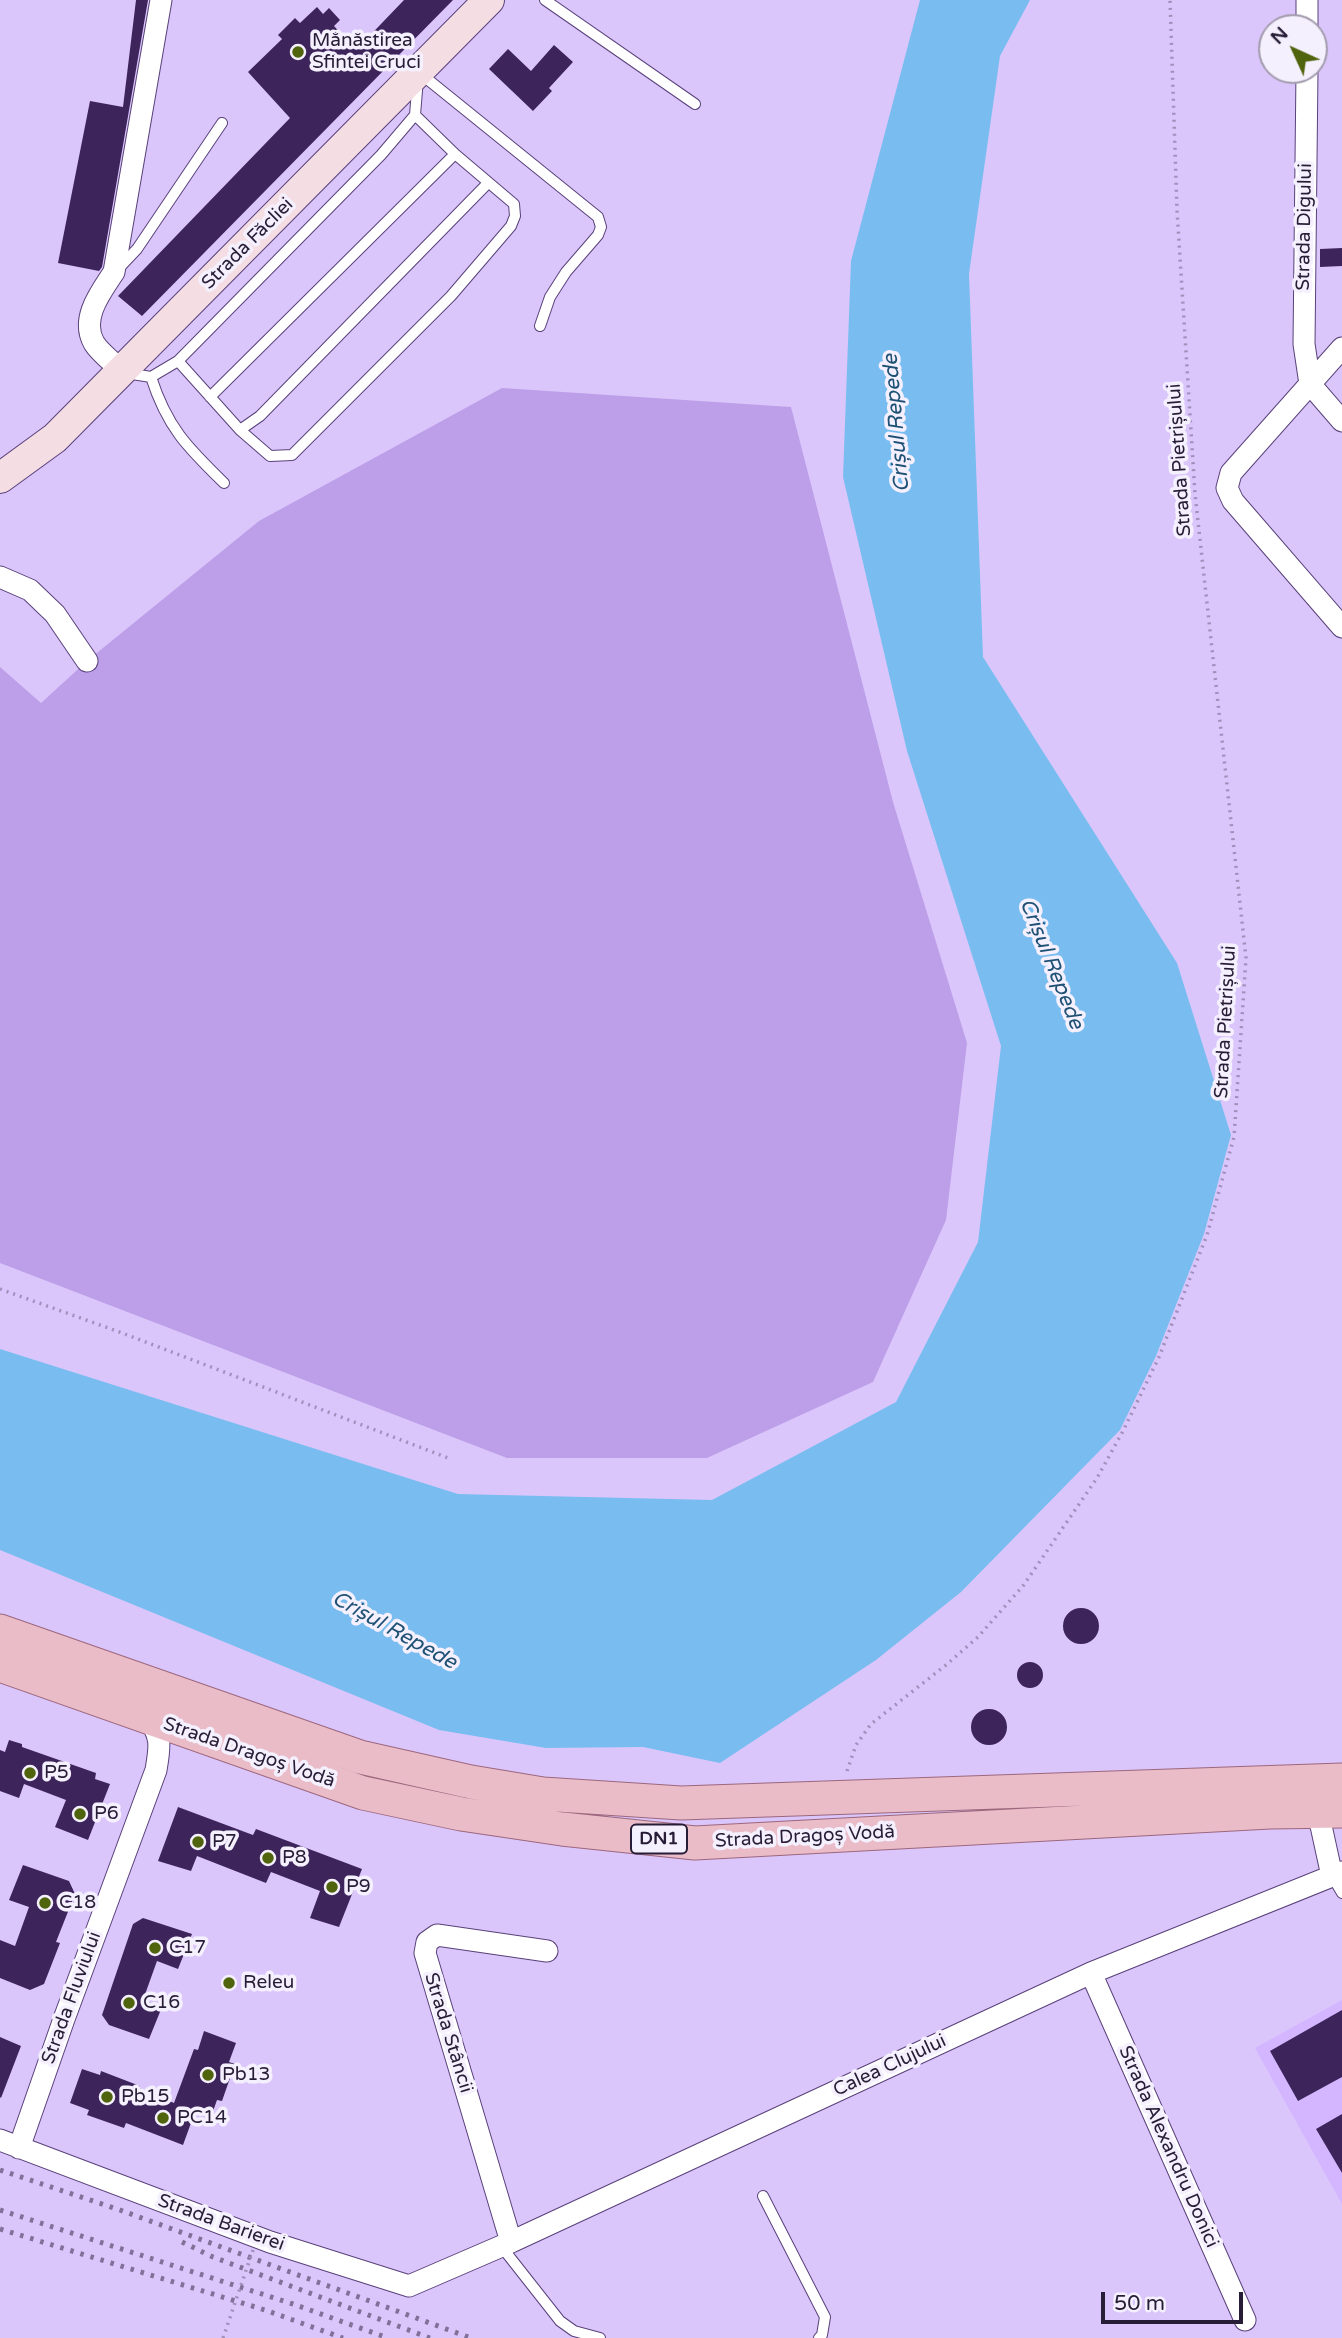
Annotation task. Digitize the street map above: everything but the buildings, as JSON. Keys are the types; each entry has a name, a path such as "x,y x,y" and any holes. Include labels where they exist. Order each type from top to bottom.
{"main road":[{"name":"Strada Dragoș Vodă","path":"0,1630 360,1758 471,1782 543,1794 681,1803 838,1796 1274,1798 1330,1811"},
{"name":"Strada Dragoș Vodă","path":"0,1665 363,1793 511,1823 695,1843 1274,1798 1342,1780"},
{"path":"1330,1811 1322,1794 1342,1789"}],"street":[{"path":"122,371 94,343 89,325 94,303 114,272 161,0"},
{"name":"Strada Făcliei","path":"0,478 55,438 489,0"},
{"name":"Strada Digului","path":"1307,84 1304,344 1310,384"},
{"path":"1342,348 1231,472 1227,488 1233,500 1342,626"},
{"path":"1310,384 1342,421"},
{"path":"0,577 30,590 55,614 87,661"},
{"path":"148,1717 158,1732 160,1743 156,1770"},
{"path":"156,1770 173,1748 193,1733"},
{"name":"Strada Fluviului","path":"10,2144 64,2019 156,1770"},
{"path":"1330,1811 1339,1880"},
{"name":"Calea Clujului","path":"444,2272 1091,1973 1339,1880"},
{"name":"Strada Stâncii","path":"506,2244 425,1953 428,1942 437,1935 547,1951"},
{"name":"Strada Alexandru Donici","path":"1091,1973 1245,2320"},
{"name":"Strada Barierei","path":"10,2144 270,2242 410,2286 444,2272"}],"lane":[{"path":"545,0 695,104"},
{"path":"122,371 129,375 151,377 178,361 381,155 415,115 418,72"},
{"path":"418,72 598,217 601,227 598,235 566,272 550,297 540,326"},
{"path":"178,361 240,430 270,456 292,455 451,296 511,226 515,216 514,204 454,154 415,115"},
{"path":"114,272 137,249 222,123"},
{"path":"210,397 454,154"},
{"path":"240,430 270,406 488,183"},
{"path":"151,377 160,406 170,423 188,448 224,483"},
{"path":"763,2196 825,2317 819,2338"},
{"path":"506,2244 560,2321 574,2331 600,2338"}],"path":[{"name":"Strada Pietrișului","path":"838,1796 856,1745 871,1724 978,1637 1023,1586 1097,1478 1164,1345 1207,1235 1234,1137 1246,958 1195,494 1177,210 1170,0"},
{"path":"0,1289 448,1458"},
{"path":"223,2338 253,2250"}],"shaded area":[{"path":"502,388 791,407 893,802 967,1043 946,1220 873,1382 707,1458 507,1458 0,1263 0,667 41,703 87,661 259,521"},
{"path":"1342,2000 1342,2204 1255,2048"}],"water":[{"name":"Crișul Repede","path":"920,0 1030,0 1000,56 969,274 983,657 1177,963 1231,1135 1204,1234 1156,1356 1120,1430 961,1592 876,1660 720,1763 643,1747 546,1748 439,1730 0,1550 0,1349 458,1494 712,1500 896,1402 978,1242 1001,1046 907,751 843,477 851,261"}],"railway":[{"path":"0,2170 120,2210 471,2338"},
{"path":"0,2210 293,2304 388,2338"},
{"path":"0,2229 265,2310 343,2338"},
{"path":"182,2242 213,2257 430,2338"}],"place":[{"name":"Mănăstirea Sfintei Cruci","path":"298,52"},
{"name":"P5","path":"30,1773"},
{"name":"P6","path":"80,1814"},
{"name":"P7","path":"198,1842"},
{"name":"P8","path":"268,1858"},
{"name":"P9","path":"332,1887"},
{"name":"C18","path":"45,1903"},
{"name":"C17","path":"155,1948"},
{"name":"Releu","path":"229,1983"},
{"name":"C16","path":"129,2003"},
{"name":"Pb13","path":"208,2075"},
{"name":"Pb15","path":"107,2097"},
{"name":"PC14","path":"163,2118"}]}
